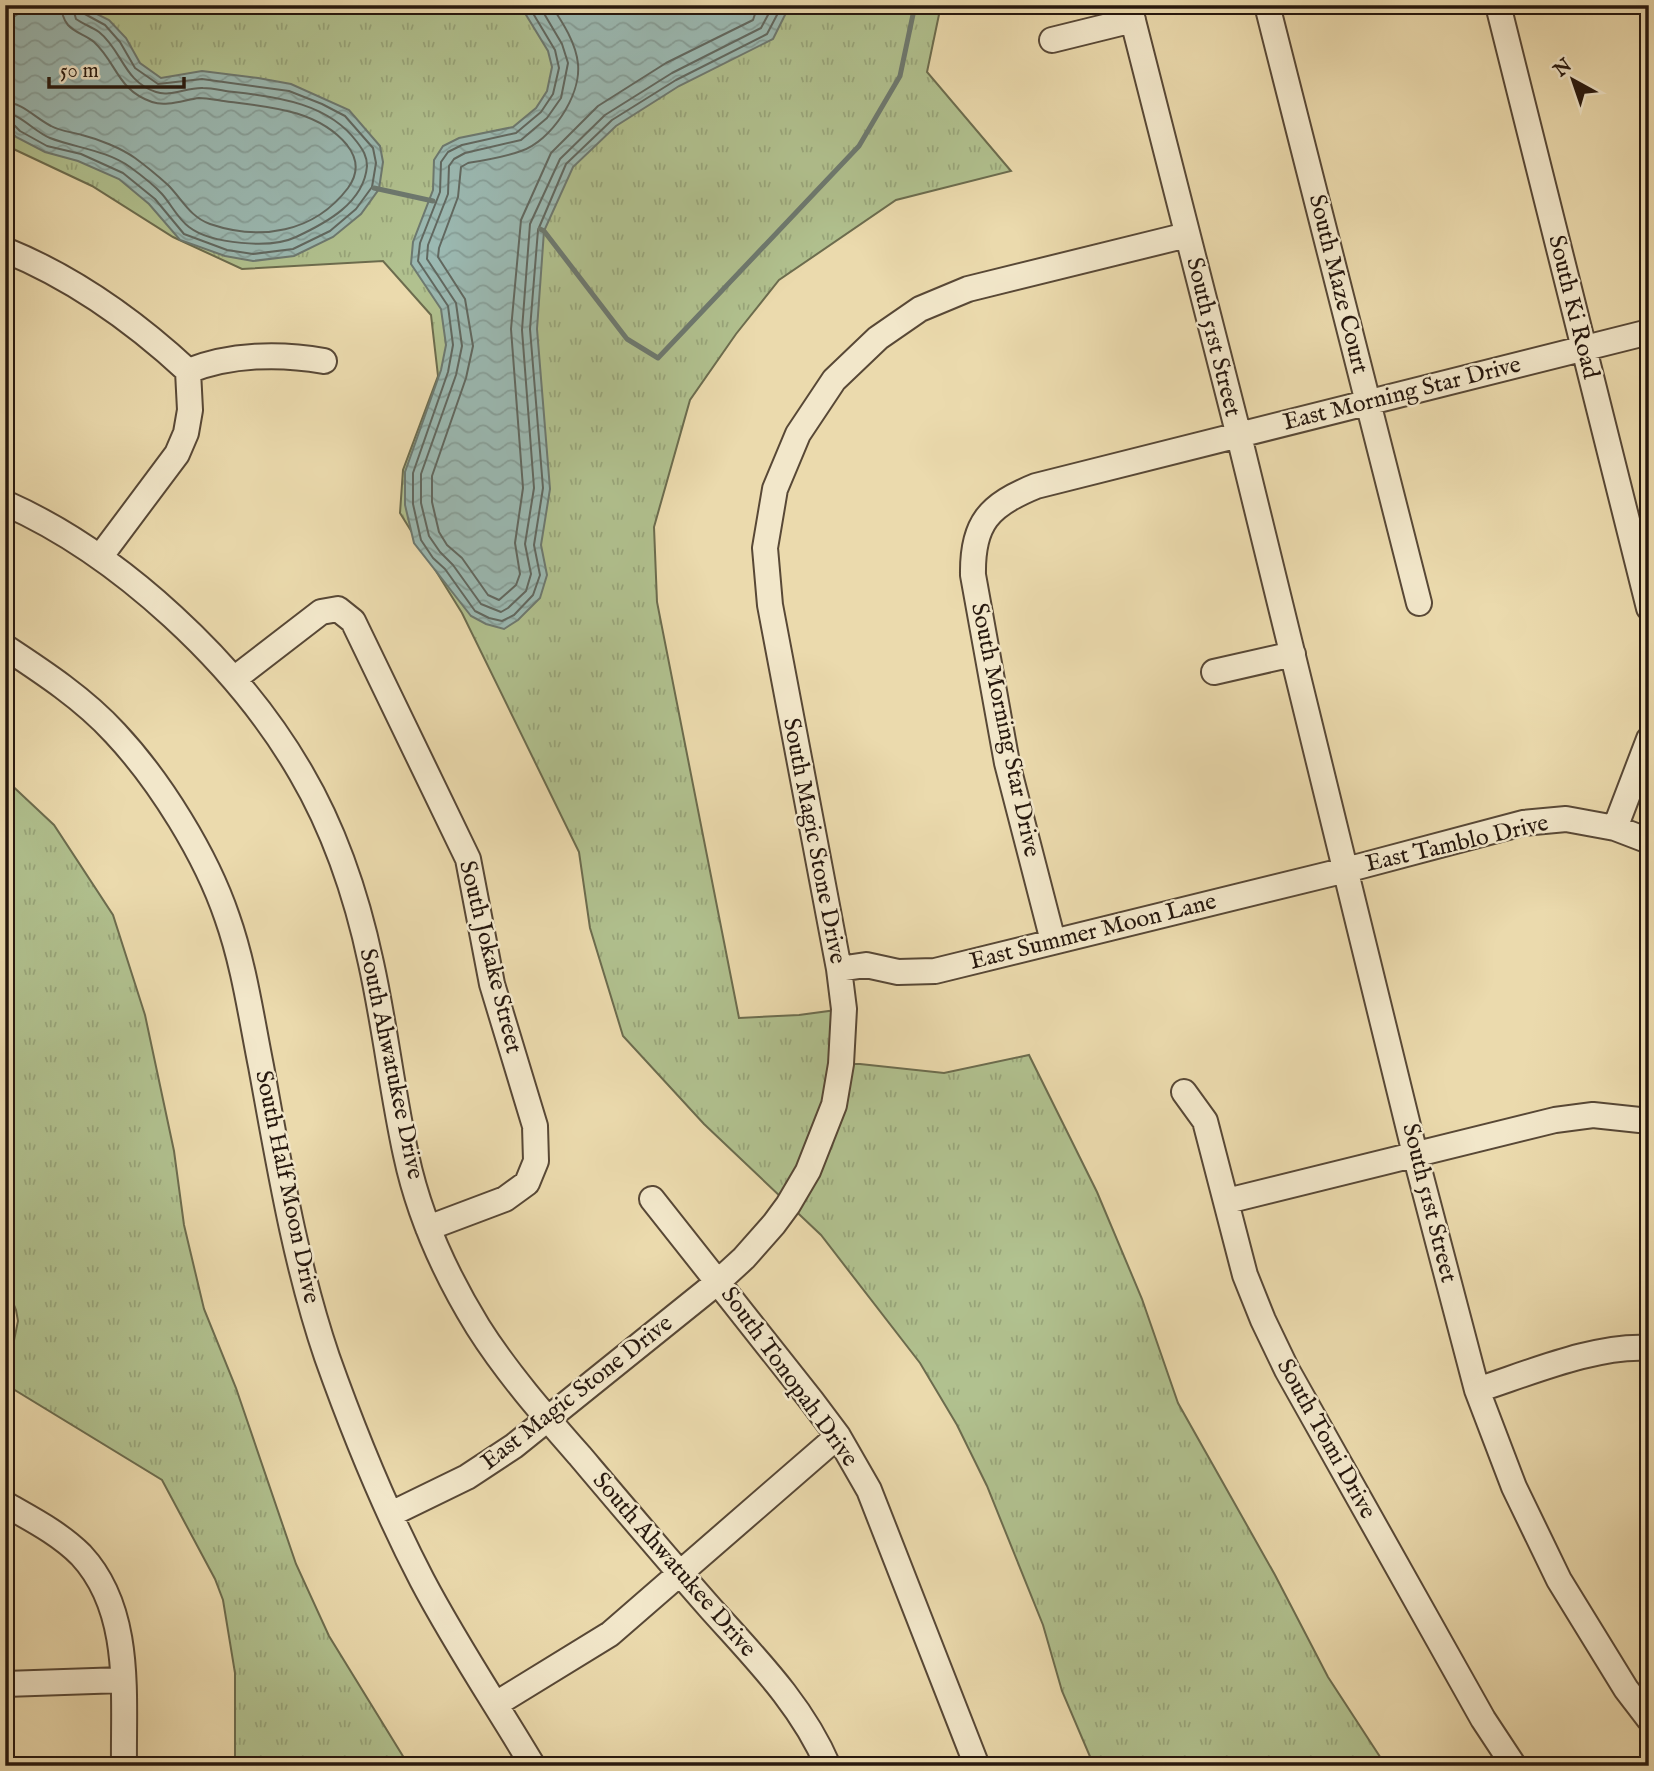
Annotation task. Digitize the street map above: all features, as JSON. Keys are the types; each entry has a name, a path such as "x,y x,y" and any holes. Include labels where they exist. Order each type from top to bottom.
{"street":[{"name":"South Maze Court","path":"1268,5 1419,603"},
{"name":"South Ki Road","path":"1498,5 1649,608"},
{"name":"South 51st Street","path":"1052,40 1131,12 1239,436 1415,1154 1477,1390 1514,1486 1559,1580 1626,1689 1649,1718"},
{"name":"South Magic Stone Drive","path":"719,1281 752,1250 788,1205 808,1171 834,1105 841,1064 844,1009 839,969 770,605 765,548 775,489 798,435 834,380 878,338 920,309 968,289 1187,235"},
{"path":"5,250 91,294 153,338 188,371 190,410 186,433 177,454 100,558"},
{"name":"East Morning Star Drive","path":"984,519 1007,498 1035,486 1649,332"},
{"path":"188,371 209,363 238,358 301,357 324,361"},
{"name":"South Ahwatukee Drive","path":"5,503 32,514 100,558 166,609 234,680 302,773 335,844 356,901 371,963 406,1159 428,1228 448,1274 498,1356 548,1419 784,1691 808,1724 824,1764"},
{"name":"South Morning Star Drive","path":"984,519 972,548 973,575 1007,763 1053,941"},
{"name":"South Jokake Street","path":"234,680 321,612 338,609 353,621 468,859 492,984 535,1126 536,1161 527,1183 505,1199 428,1228"},
{"name":"South Half Moon Drive","path":"5,647 81,702 115,733 159,789 200,853 227,916 244,981 304,1280 357,1438 422,1580 533,1766"},
{"path":"1214,672 1293,654"},
{"path":"1615,828 1649,739"},
{"name":"East Tamblo Drive","path":"1346,870 1523,824 1566,819 1615,828 1649,841"},
{"name":"East Summer Moon Lane","path":"839,969 866,965 898,972 935,971 1346,870"},
{"name":"South Tomi Drive","path":"1184,1092 1205,1121 1245,1275 1287,1370 1483,1719 1514,1766"},
{"path":"1227,1200 1568,1118 1594,1115 1649,1121"},
{"name":"South Tonopah Drive","path":"652,1199 838,1436 869,1490 977,1766"},
{"name":"East Magic Stone Drive","path":"391,1514 467,1477 507,1452 719,1281"},
{"path":"1477,1390 1598,1352 1634,1347 1649,1348"},
{"path":"496,1704 610,1634 838,1436"},
{"path":"5,1504 55,1533 82,1556 104,1589 119,1627 124,1766"},
{"path":"5,1684 123,1680"}],"green space":[{"path":"5,5 941,5 927,72 1011,171 896,200 779,280 736,334 690,400 654,527 657,602 739,1018 799,1015 844,1009 842,1064 944,1073 1029,1055 1097,1192 1142,1299 1178,1403 1275,1575 1328,1677 1386,1766 1094,1766 1062,1691 1043,1625 987,1486 957,1425 920,1363 821,1235 704,1124 623,1036 590,928 579,852 462,613 400,513 403,470 438,376 431,315 383,261 242,269 173,237 92,186 5,145"},
{"path":"5,779 54,825 113,915 145,1015 174,1151 184,1225 204,1309 236,1388 296,1564 329,1636 409,1766 235,1766 235,1673 223,1600 215,1579 162,1480 5,1384 18,1321 5,1283"}],"water":[{"path":"79,5 109,20 126,38 140,63 161,78 202,71 258,78 291,84 349,110 380,146 383,162 379,189 361,214 333,237 294,256 253,261 225,256 180,240 149,204 119,179 78,161 45,152 16,137 5,125 5,23 28,7"},
{"path":"520,5 783,5 786,13 773,39 679,86 616,126 573,167 544,231 537,329 550,489 541,545 547,575 540,598 518,620 504,629 471,616 414,543 405,505 405,472 441,370 446,345 441,309 411,264 413,242 433,190 434,160 443,146 459,138 513,127 536,108 547,91 552,67 548,51"}],"waterway":[{"path":"540,229 627,339 658,358 859,146 900,76 915,5"},
{"path":"374,188 433,201"}]}
